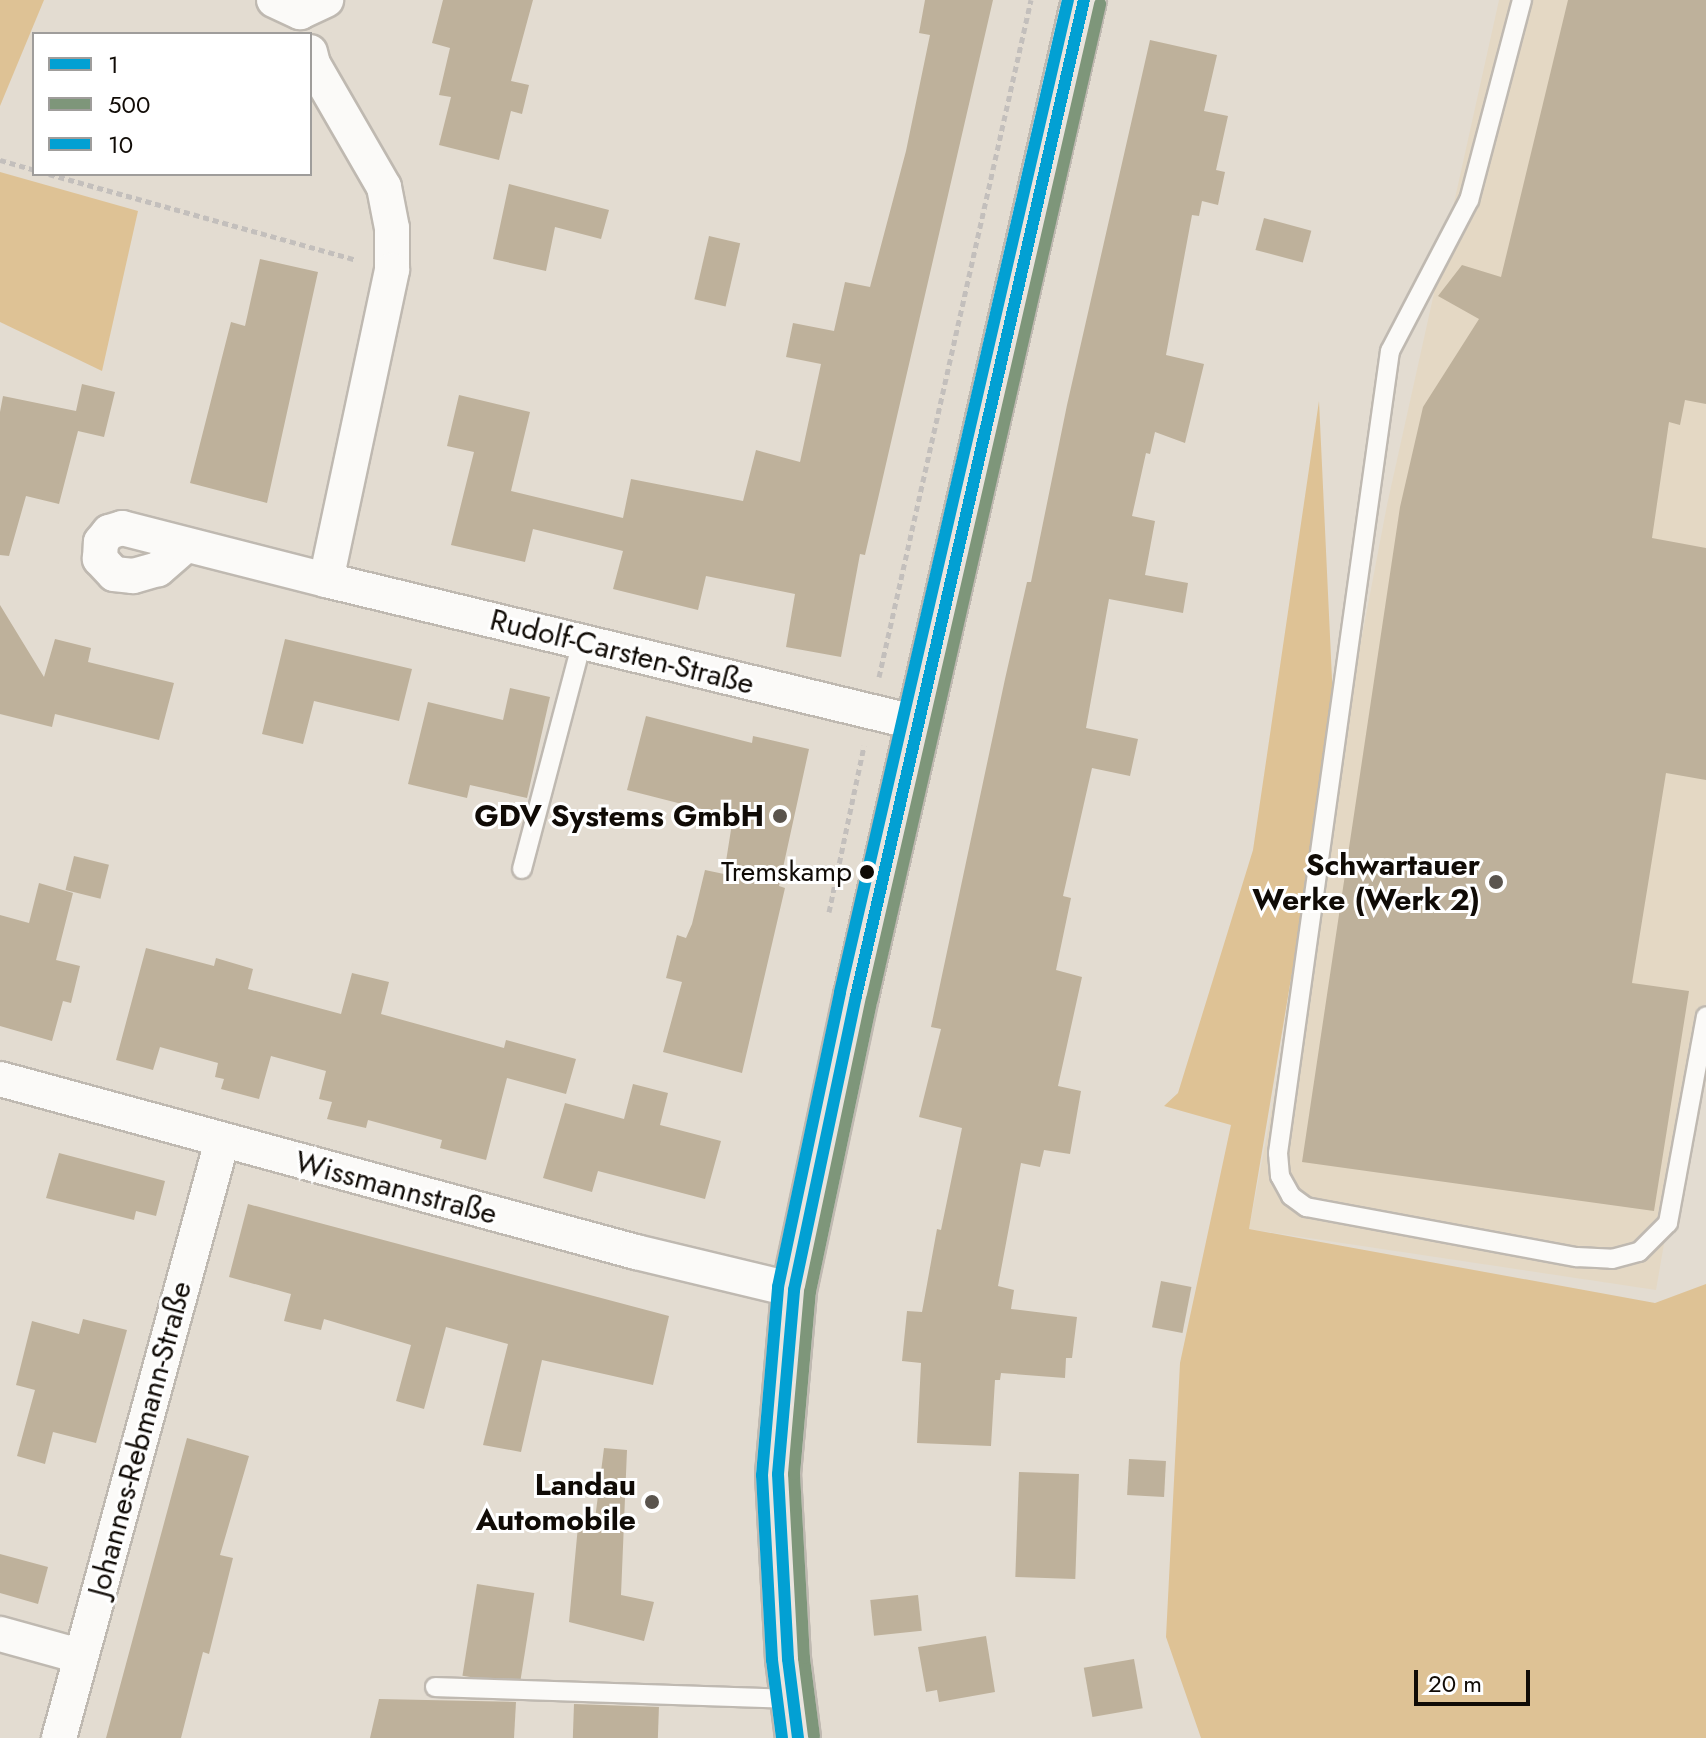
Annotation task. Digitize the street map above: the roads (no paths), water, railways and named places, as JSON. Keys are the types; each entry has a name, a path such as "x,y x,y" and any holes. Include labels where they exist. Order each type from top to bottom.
{"main road":[{"path":"795,1719 778,1474 794,1290 856,996 1084,0"}],"street":[{"path":"312,60 384,187 392,228 392,270 326,580"},
{"name":"Rudolf-Carsten-Straße","path":"186,545 918,723"},
{"name":"Wissmannstraße","path":"0,1079 636,1252 794,1290"},
{"name":"Johannes-Rebmann-Straße","path":"59,1738 222,1141"},
{"path":"0,1634 80,1656"}],"lane":[{"path":"1522,0 1469,200 1390,351 1278,1153 1280,1176 1291,1196 1306,1207 1577,1257 1612,1259 1639,1252 1668,1223 1706,1016"},
{"path":"522,869 582,642"},
{"path":"435,1687 795,1719"}],"place":[{"name":"GDV Systems GmbH","path":"780,816"},
{"name":"Tremskamp","path":"867,872"},
{"name":"Schwartauer Werke (Werk 2)","path":"1496,882"},
{"name":"Landau Automobile","path":"652,1502"}]}
